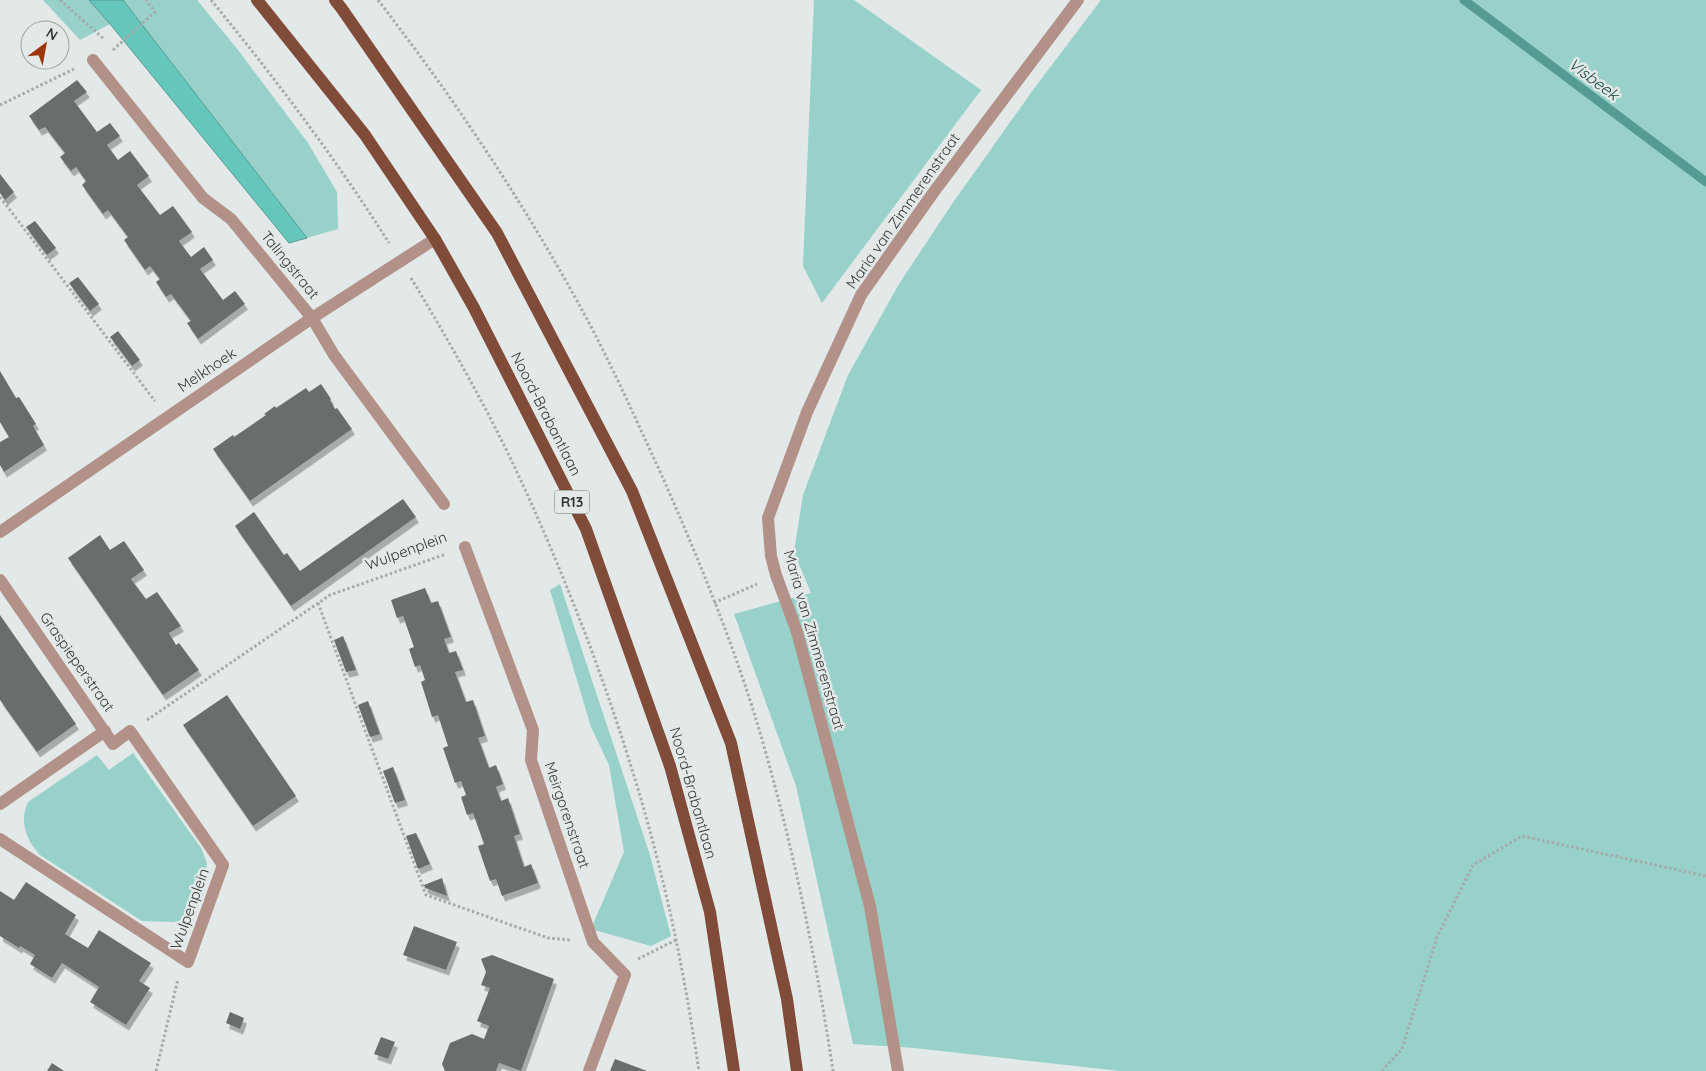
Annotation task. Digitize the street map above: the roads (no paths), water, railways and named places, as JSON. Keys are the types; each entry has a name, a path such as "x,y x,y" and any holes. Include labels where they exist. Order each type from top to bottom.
{"main road":[{"name":"Noord-Brabantlaan","path":"257,0 365,136 435,239 474,308 586,529 670,766 708,902 734,1071"},
{"path":"335,0 497,233 632,491 731,743 787,999 797,1071"}],"street":[{"name":"Maria van Zimmerenstraat","path":"898,1071 870,906 796,632 771,556 768,518 807,412 861,295 933,193 1078,0"},
{"name":"Talingstraat","path":"92,60 203,198 231,219 312,318 334,355 444,504"},
{"name":"Melkhoek","path":"0,532 312,318 435,239"},
{"name":"Meirgorenstraat","path":"465,546 533,730 531,760 593,942 625,975 589,1071"},
{"name":"Graspieperstraat","path":"0,580 105,731 0,804"},
{"name":"Wulpenplein","path":"0,839 188,962 223,865 130,731 114,744 105,731"}],"waterway":[{"name":"Visbeek","path":"1464,0 1706,182"}]}
